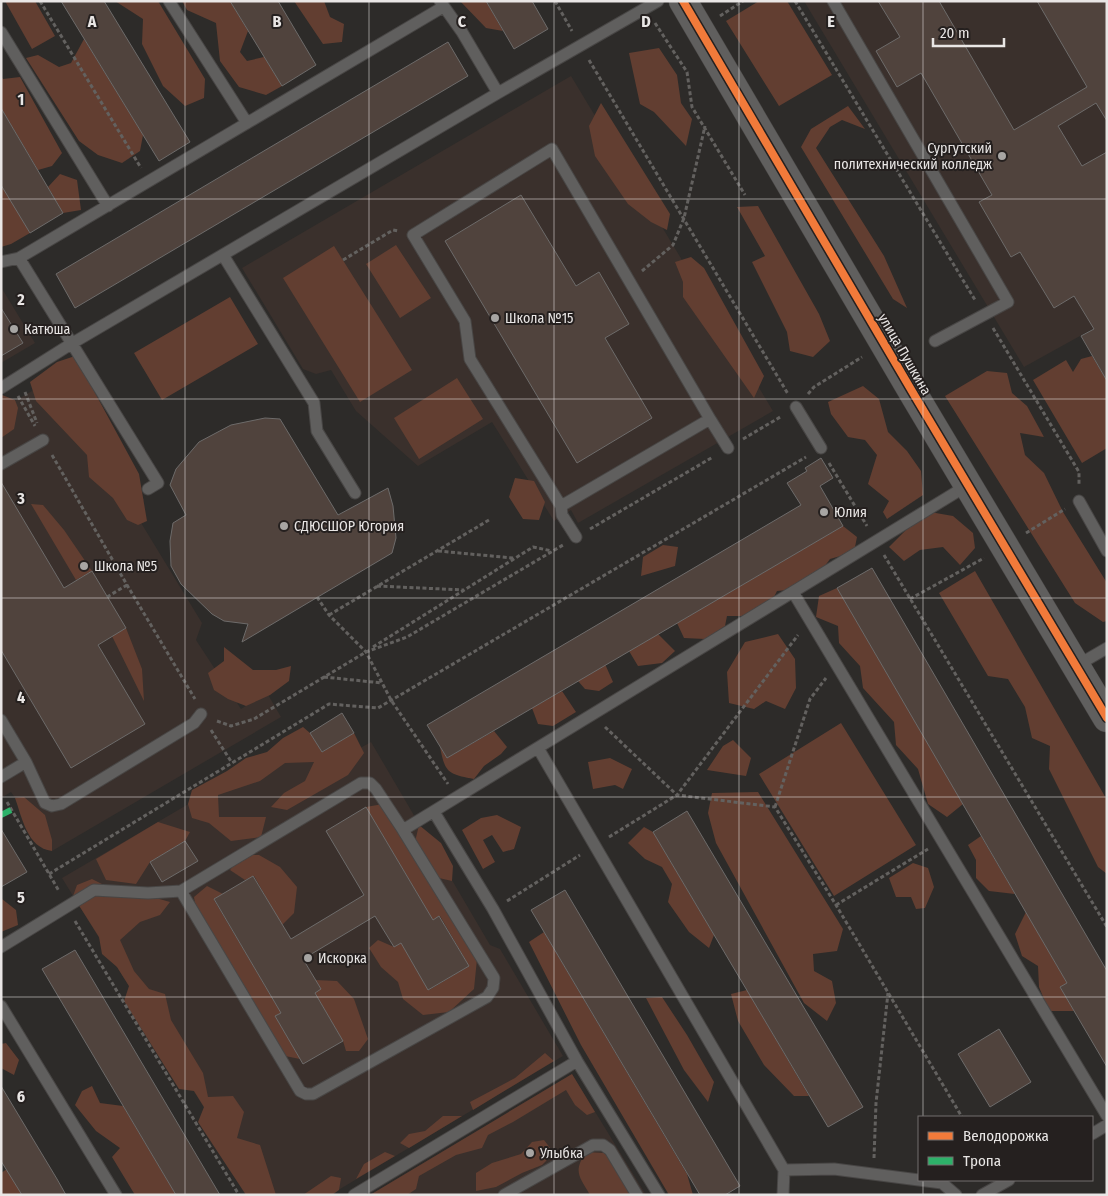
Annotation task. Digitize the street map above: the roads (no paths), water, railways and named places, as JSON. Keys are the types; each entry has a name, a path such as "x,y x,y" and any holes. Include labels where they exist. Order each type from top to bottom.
{"street":[{"name":"улица Пушкина","path":"690,4 884,343 1107,718"}],"lane":[{"path":"169,1 247,123"},
{"path":"9,383 71,344 658,1"},
{"path":"833,1 1008,302 935,341"},
{"path":"1,262 19,258 108,206 441,4 462,32 498,93"},
{"path":"1,32 108,206"},
{"path":"576,537 562,515 562,506 470,359 465,321 413,235 552,149 728,448"},
{"path":"223,255 314,403 317,431 355,493"},
{"path":"19,258 158,483 148,489"},
{"path":"796,407 821,448"},
{"path":"562,506 710,419"},
{"path":"1,464 43,440"},
{"path":"403,830 968,485"},
{"path":"1079,501 1107,551"},
{"path":"793,592 1107,1116"},
{"path":"1076,666 1107,648"},
{"path":"1,720 26,762 45,803 52,806 61,804 194,723 201,714"},
{"path":"538,748 784,1170 783,1195"},
{"path":"1,777 26,762"},
{"path":"1,947 94,890 148,893 181,891 361,783 370,783 403,830 494,978 493,988 486,997 313,1094 306,1094 300,1091 181,891"},
{"path":"434,812 493,909 577,1061 659,1195"},
{"path":"1,1006 116,1195"},
{"path":"354,1195 577,1061"},
{"path":"1093,1133 1107,1125"},
{"path":"504,1195 594,1145 603,1145 610,1150 637,1195"},
{"path":"784,1170 834,1169 918,1180"},
{"path":"927,1181 942,1183 956,1195"},
{"path":"982,1195 1007,1181"}],"place":[{"name":"Сургутский политехнический колледж","path":"1002,156"},
{"name":"Школа №15","path":"495,318"},
{"name":"Катюша","path":"14,329"},
{"name":"Юлия","path":"824,512"},
{"name":"СДЮСШОР Югория","path":"284,526"},
{"name":"Школа №5","path":"84,566"},
{"name":"Искорка","path":"308,958"},
{"name":"Улыбка","path":"530,1153"}]}
